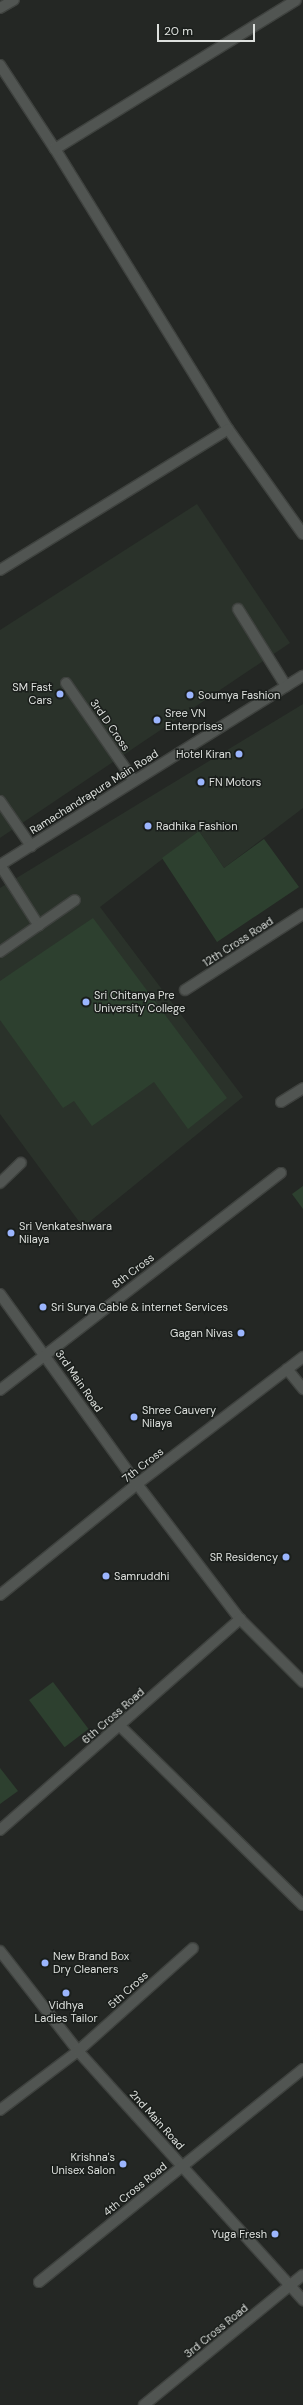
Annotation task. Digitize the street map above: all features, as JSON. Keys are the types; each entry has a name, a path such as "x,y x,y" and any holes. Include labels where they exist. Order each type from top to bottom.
{"street":[{"path":"0,8 14,0"},
{"path":"55,149 296,0"},
{"path":"0,65 55,149 228,429 303,534"},
{"path":"0,570 228,429"},
{"path":"238,609 286,686"},
{"name":"Ramachandrapura Main Road","path":"0,865 303,676"},
{"name":"3rd D Cross","path":"66,683 134,781"},
{"path":"0,801 31,846"},
{"path":"0,865 38,926"},
{"path":"0,952 75,900"},
{"name":"12th Cross Road","path":"185,990 303,914"},
{"path":"280,1102 303,1088"},
{"path":"0,1183 21,1163"},
{"name":"8th Cross","path":"0,1390 281,1173"},
{"name":"3rd Main Road","path":"0,1294 45,1354 137,1484 240,1619 303,1682"},
{"name":"7th Cross","path":"0,1595 137,1484 303,1357"},
{"path":"288,1369 303,1389"},
{"name":"6th Cross Road","path":"0,1830 240,1619"},
{"path":"120,1726 303,1905"},
{"name":"5th Cross","path":"0,2110 78,2051 193,1948"},
{"name":"2nd Main Road","path":"0,1951 78,2051 303,2300"},
{"name":"4th Cross Road","path":"39,2282 303,2069"},
{"name":"3rd Cross Road","path":"144,2405 290,2285 303,2276"}],"shaded area":[{"path":"197,504 290,643 0,838 0,630"},
{"name":"Sri Chitanya Pre University College","path":"303,704 303,808 224,868 199,831 100,907 243,1097 83,1227 0,1114 0,888"}],"green space":[{"path":"199,831 224,868 264,839 299,887 217,942 162,858"},
{"path":"93,918 227,1098 188,1129 154,1082 92,1126 74,1101 63,1108 0,1020 0,981"},
{"path":"303,1186 303,1209 292,1194"},
{"path":"53,1682 89,1729 65,1747 29,1700"},
{"path":"0,1768 18,1791 0,1804"}],"place":[{"name":"SM Fast Cars","path":"60,694"},
{"name":"Soumya Fashion","path":"190,695"},
{"name":"Sree VN Enterprises","path":"157,720"},
{"name":"Hotel Kiran","path":"239,754"},
{"name":"FN Motors","path":"201,782"},
{"name":"Radhika Fashion","path":"148,826"},
{"name":"Sri Chitanya Pre University College","path":"86,1002"},
{"name":"Sri Venkateshwara Nilaya","path":"11,1233"},
{"name":"Sri Surya Cable & internet Services","path":"43,1307"},
{"name":"Gagan Nivas","path":"241,1333"},
{"name":"Shree Cauvery Nilaya","path":"134,1417"},
{"name":"SR Residency","path":"286,1557"},
{"name":"Samruddhi","path":"106,1576"},
{"name":"New Brand Box Dry Cleaners","path":"45,1963"},
{"name":"Vidhya Ladies Tailor","path":"66,1993"},
{"name":"Krishna's Unisex Salon","path":"123,2164"},
{"name":"Yuga Fresh","path":"275,2234"}]}
